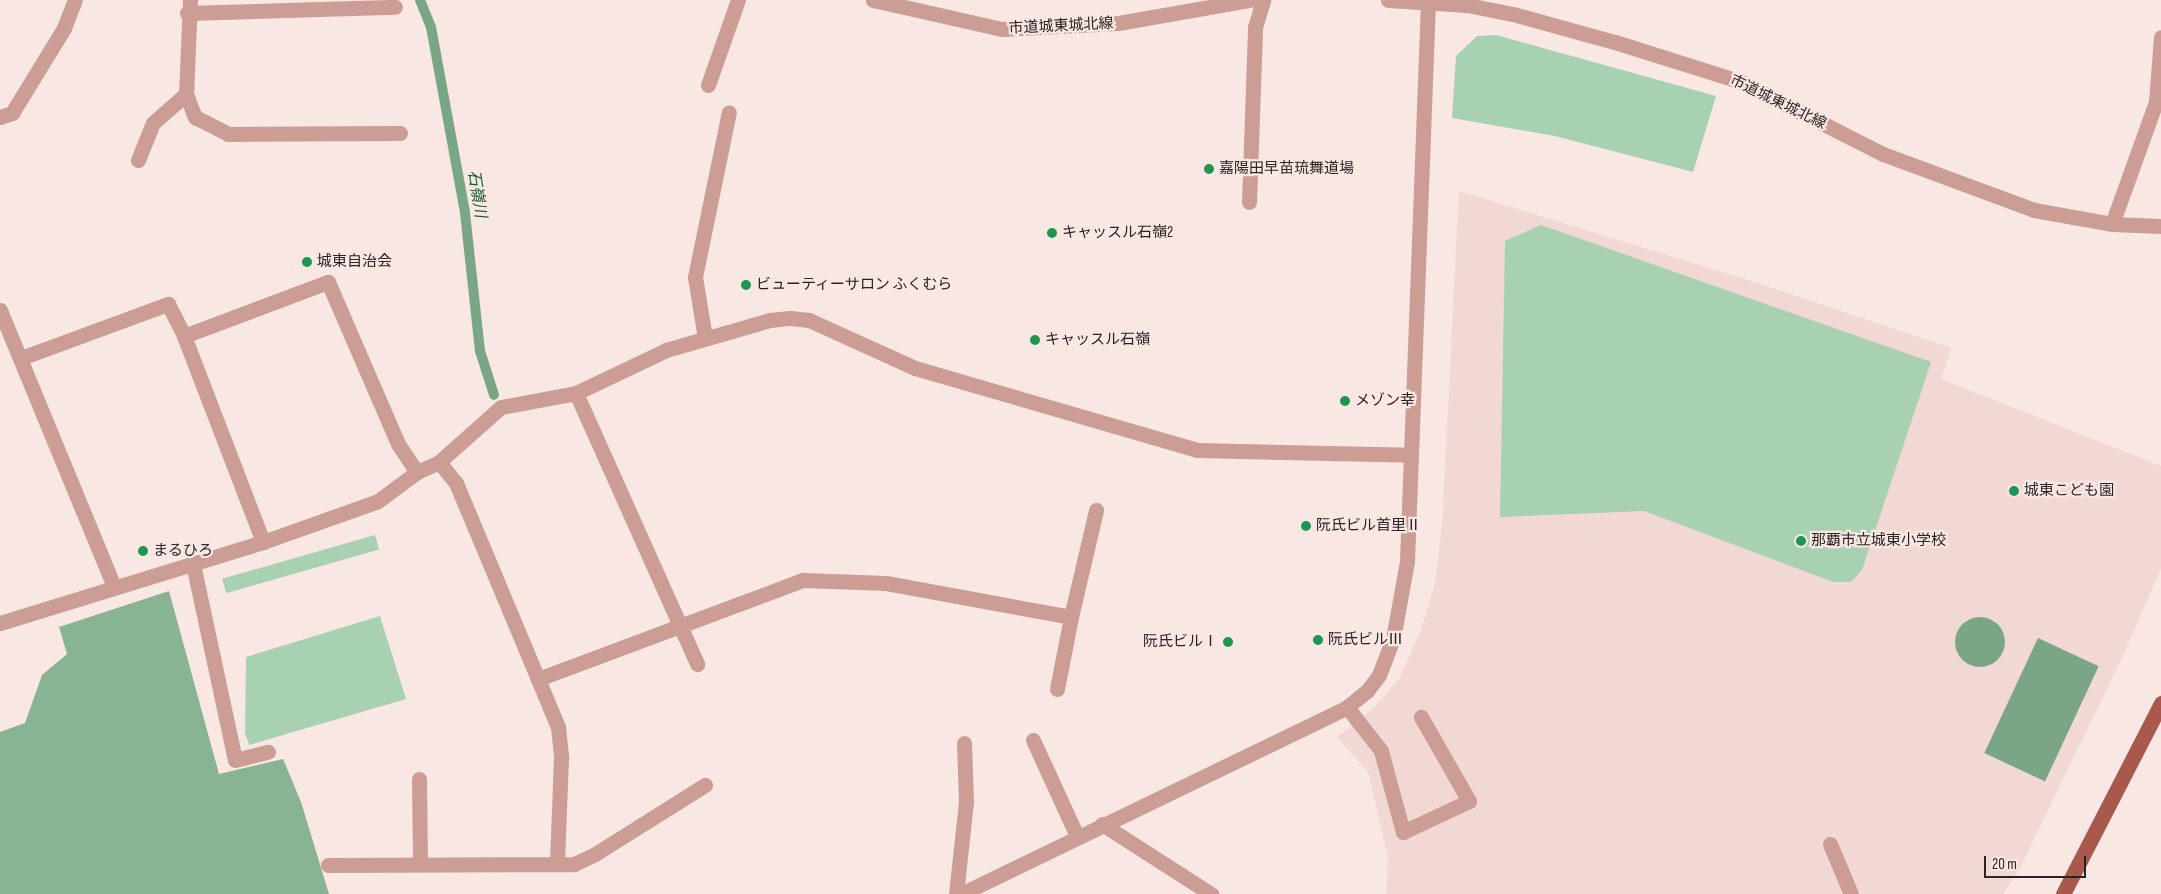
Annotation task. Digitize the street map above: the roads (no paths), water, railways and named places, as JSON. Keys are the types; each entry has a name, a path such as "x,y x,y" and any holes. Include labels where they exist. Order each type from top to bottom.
{"main road":[{"path":"2063,894 2161,703"}],"street":[{"path":"0,118 12,113 64,28 76,0"},
{"path":"708,86 738,0"},
{"name":"市道城東城北線","path":"873,0 1002,29 1118,23 1250,0"},
{"path":"1248,202 1256,28 1263,0"},
{"name":"市道城東城北線","path":"1388,0 1428,2 1514,14 1739,81 1883,154 2034,210 2112,224 2161,226"},
{"path":"961,894 1077,836 1347,707 1367,691 1379,675 1393,639 1407,561 1428,2"},
{"path":"395,7 189,6 186,94 195,117 228,134 400,133"},
{"path":"2112,224 2156,102 2161,37"},
{"path":"138,160 154,123 186,94"},
{"path":"705,338 695,277 729,112"},
{"path":"184,336 328,282 398,444 418,472"},
{"path":"21,358 168,304 184,336 263,542"},
{"path":"0,310 114,586"},
{"path":"0,623 114,586 263,542 378,501 418,472 439,462 502,407 576,393 666,350 770,320 790,318 808,320 915,368 1197,450 1411,456"},
{"path":"576,393 696,664"},
{"path":"439,462 456,483 558,726 561,758 557,863"},
{"path":"1057,689 1071,617 1096,510"},
{"path":"193,564 234,760 268,752"},
{"path":"538,679 678,625 803,580 886,583 1071,617"},
{"path":"1347,707 1381,751 1403,832 1469,802 1420,717"},
{"path":"1033,740 1077,836"},
{"path":"956,894 966,802 964,742"},
{"path":"419,779 420,863"},
{"path":"328,864 574,864 596,854 705,785"},
{"path":"1102,824 1211,894"},
{"path":"1830,844 1851,894"}],"waterway":[{"name":"石嶺川","path":"420,0 431,27 465,213 480,351 494,395"}],"place":[{"name":"嘉陽田早苗琉舞道場","path":"1209,169"},
{"name":"キャッスル石嶺2","path":"1052,233"},
{"name":"城東自治会","path":"307,262"},
{"name":"ビューティーサロン ふくむら","path":"746,285"},
{"name":"キャッスル石嶺","path":"1035,340"},
{"name":"メゾン幸","path":"1345,401"},
{"name":"城東こども園","path":"2014,491"},
{"name":"阮氏ビル首里Ⅱ","path":"1306,526"},
{"name":"那覇市立城東小学校","path":"1801,541"},
{"name":"まるひろ","path":"143,551"},
{"name":"阮氏ビルⅢ","path":"1318,640"},
{"name":"阮氏ビルⅠ","path":"1228,642"}]}
